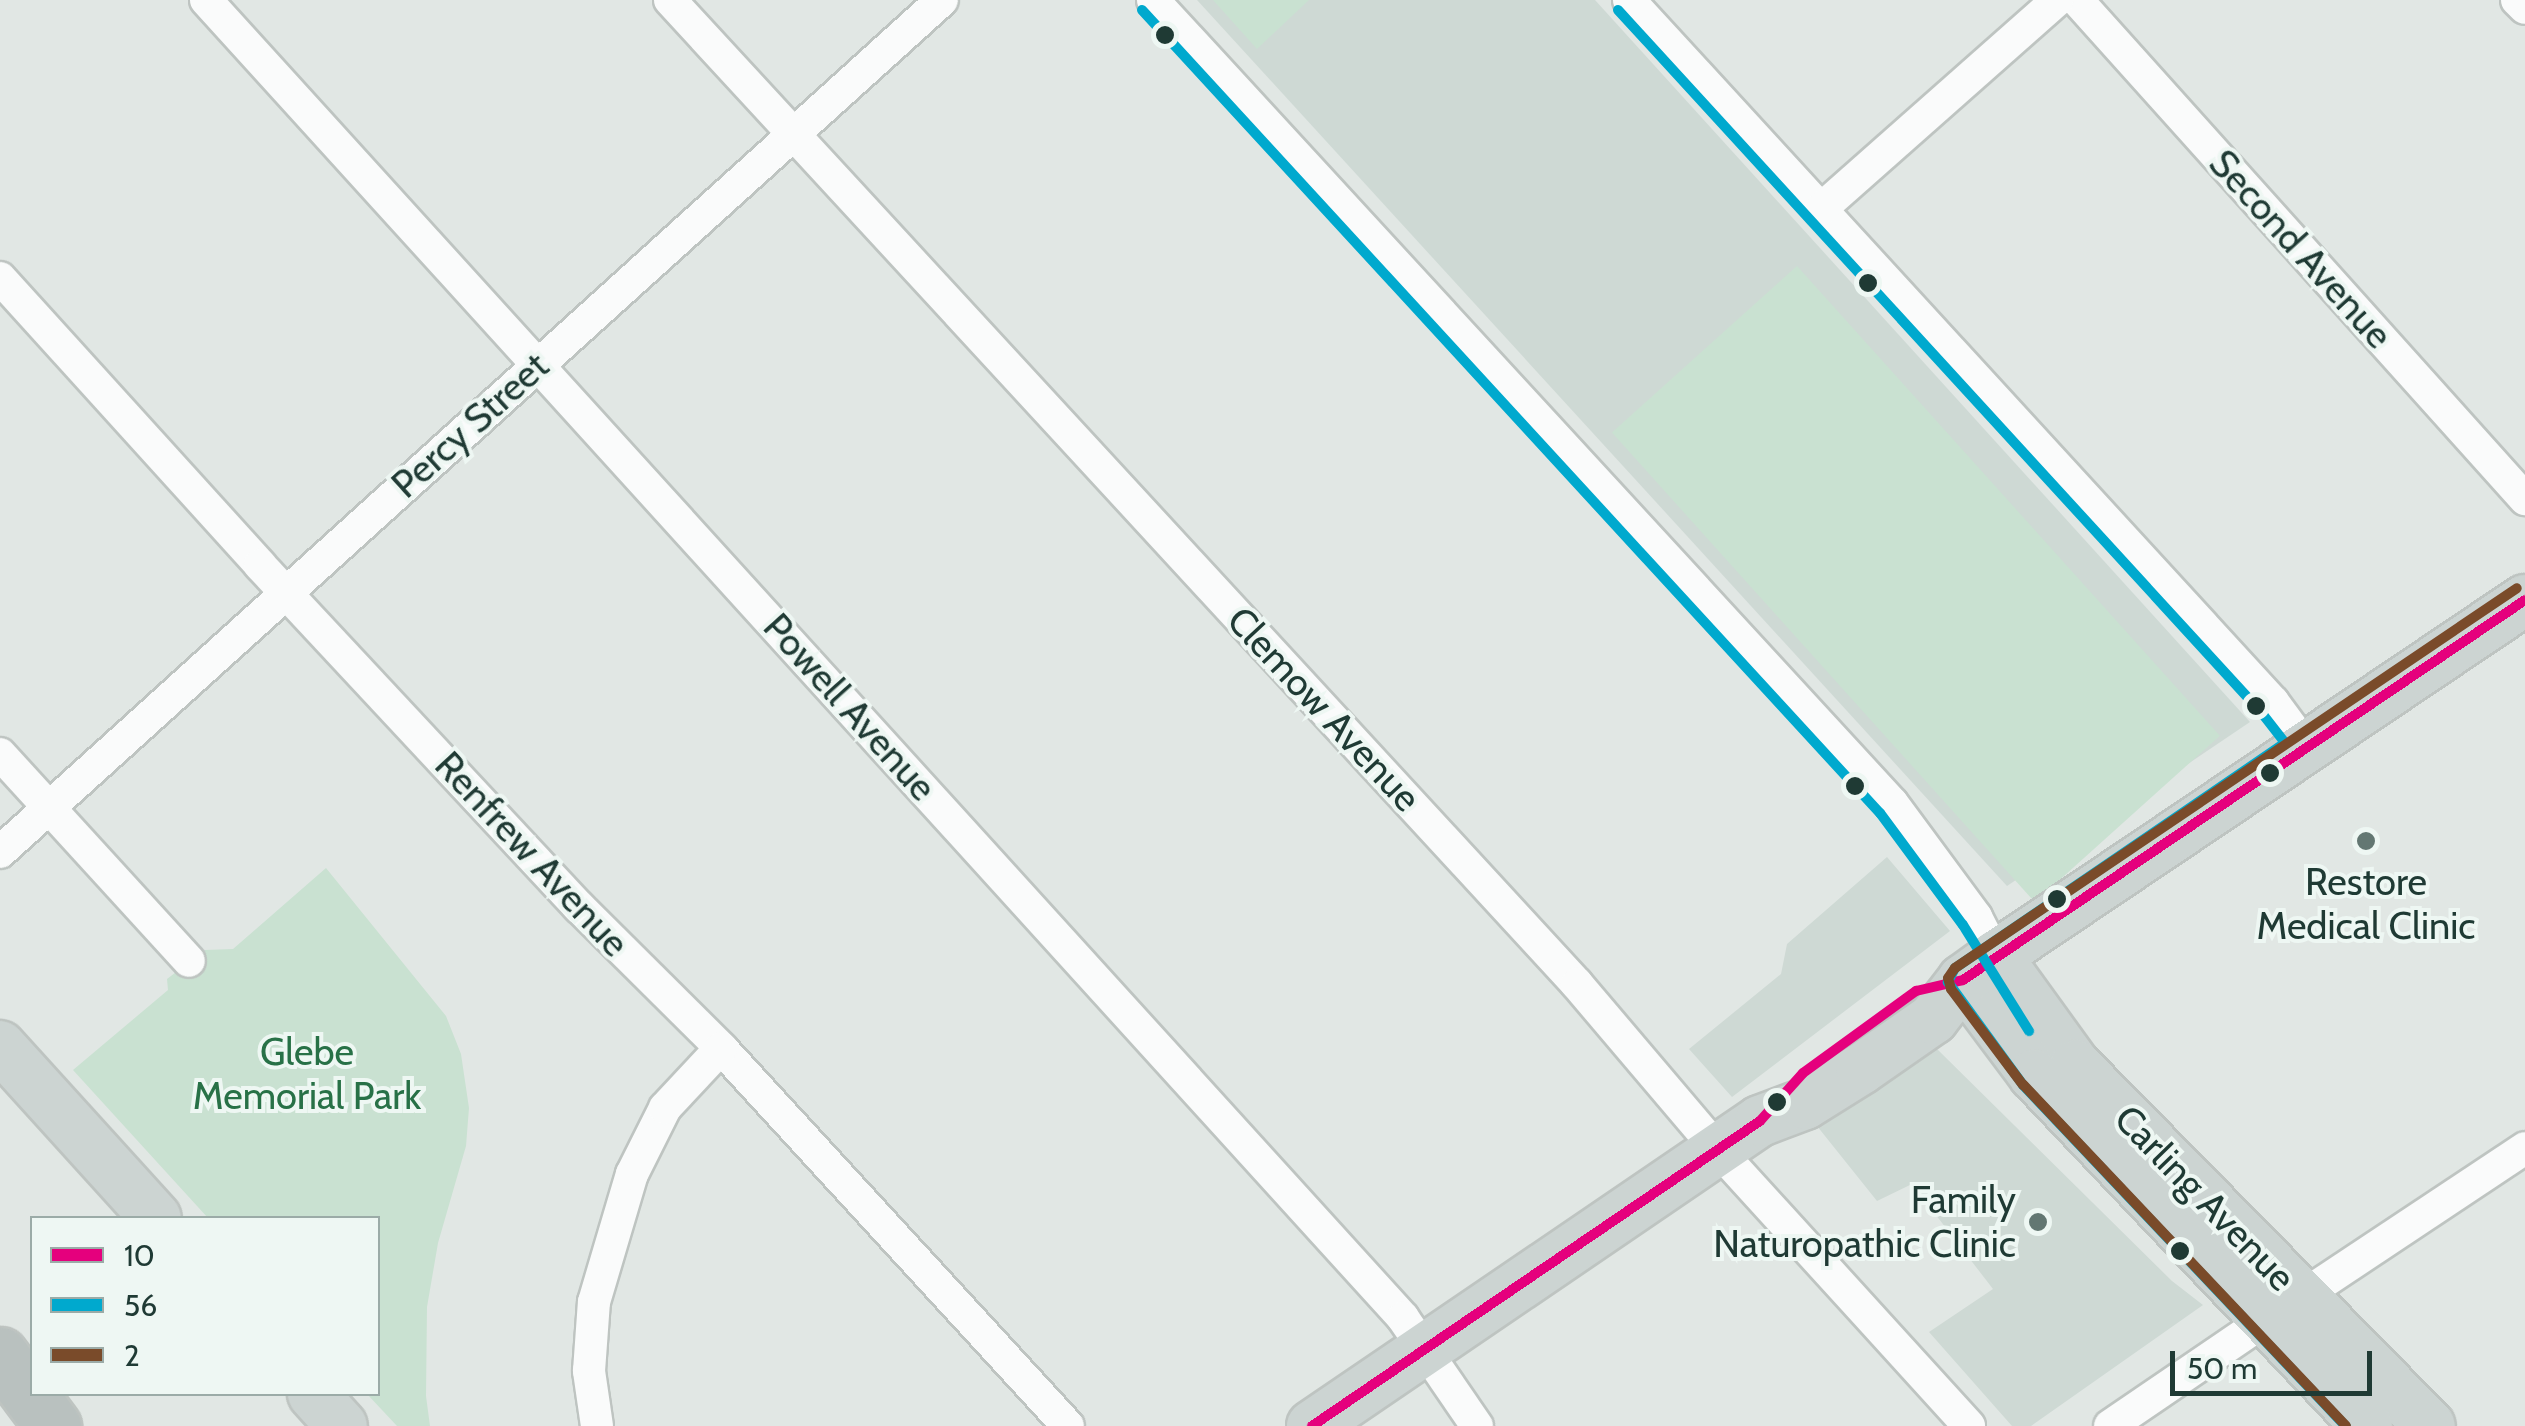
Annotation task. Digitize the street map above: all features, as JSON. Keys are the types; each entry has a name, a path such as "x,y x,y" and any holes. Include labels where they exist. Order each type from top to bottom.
{"highway":[{"path":"0,1356 30,1396"},
{"path":"30,1396 53,1426"}],"main road":[{"path":"1312,1426 1760,1121 1803,1073 1902,1002 1927,987 1979,968 2525,600"},
{"name":"Carling Avenue","path":"1979,968 2034,1075 2282,1309 2430,1426"},
{"path":"0,1046 154,1216"},
{"name":"Carling Avenue","path":"2282,1309 2367,1426"},
{"path":"315,1396 342,1426"}],"street":[{"name":"Powell Avenue","path":"206,0 1403,1318 1478,1426"},
{"name":"Clemow Avenue","path":"670,0 1578,984 1718,1150 1969,1426"},
{"name":"Percy Street","path":"0,852 942,0"},
{"path":"1153,0 1892,803 1976,916 1979,968"},
{"path":"1629,0 2273,702 2306,748"},
{"path":"1820,210 2057,0"},
{"name":"Second Avenue","path":"2077,0 2525,499"},
{"path":"2518,0 2525,8"},
{"name":"Renfrew Avenue","path":"0,278 579,907 721,1048 1068,1426"},
{"path":"0,754 190,962"},
{"path":"597,1426 590,1370 594,1302 627,1188 666,1108 721,1048"},
{"path":"2110,1426 2525,1148"}],"shaded area":[{"path":"1197,0 1595,0 2250,722 2007,886"},
{"path":"1887,857 1950,931 1732,1097 1689,1049 1781,974 1787,944"},
{"path":"1937,1049 2172,1281 2203,1305 2031,1426 2012,1426 1929,1332 1993,1289 1912,1184 1877,1201 1817,1126"}],"green space":[{"path":"1213,0 1309,0 1257,49"},
{"path":"1797,266 2220,736 2035,902 1612,433"},
{"name":"Glebe Memorial Park","path":"326,868 446,1016 461,1054 469,1108 466,1146 438,1243 427,1307 426,1396 430,1426 397,1426 369,1396 380,1396 380,1216 206,1216 73,1070 168,990 167,979 205,950 233,949"}],"transit line":[{"name":"56","path":"1142,10 1880,813 1963,925 2029,1031"},
{"name":"56","path":"1618,10 2261,712 2285,743 1955,968 1948,982 2023,1085 2346,1426"},
{"name":"2","path":"2346,1426 2023,1085 1951,989 1948,978 1955,968 2517,588"},
{"name":"10","path":"1312,1426 1760,1121 1803,1073 1916,991 1963,980 2525,600"}],"place":[{"name":"Restore Medical Clinic","path":"2366,841"},
{"name":"Family Naturopathic Clinic","path":"2038,1222"}]}
